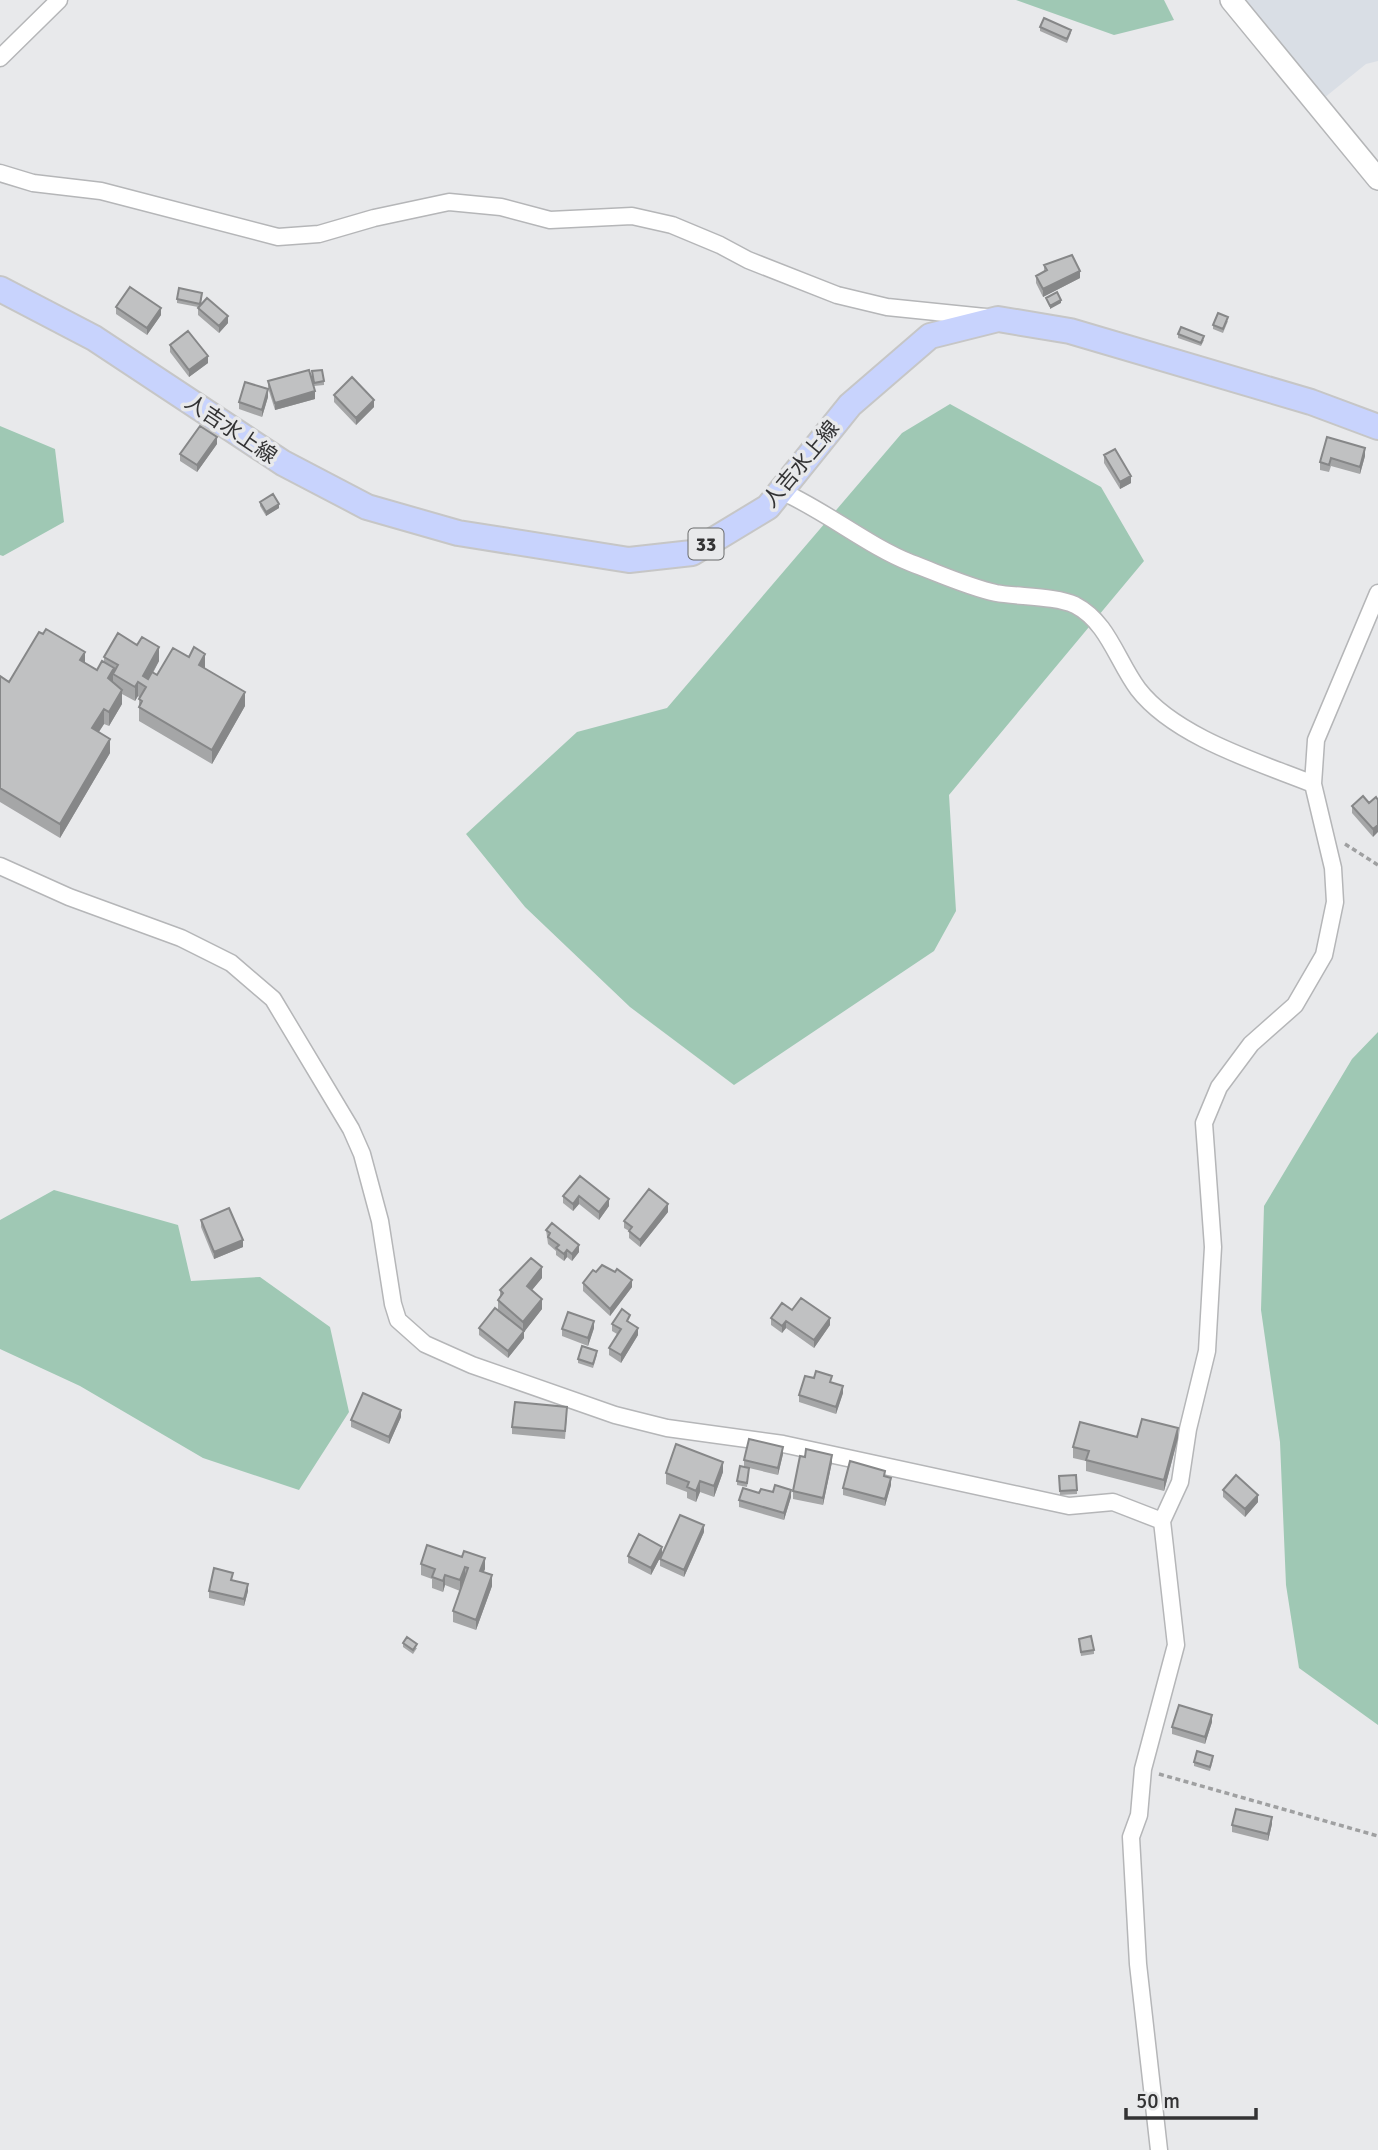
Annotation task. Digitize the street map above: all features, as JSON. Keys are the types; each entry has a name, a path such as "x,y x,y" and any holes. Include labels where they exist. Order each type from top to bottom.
{"main road":[{"name":"人吉水上線","path":"0,289 94,338 283,463 367,507 458,533 629,559 692,553 768,508 850,405 930,336 998,319 1070,331 1311,402 1378,427"}],"street":[{"path":"0,58 59,0"},
{"path":"1231,0 1378,179"},
{"path":"0,173 33,183 101,191 278,237 319,234 374,218 449,202 501,207 550,220 632,216 672,225 748,260 837,295 887,307 998,319"},
{"path":"781,491 809,503 908,562 994,593 1073,604 1096,621 1138,688 1182,727 1241,756 1313,784"},
{"path":"1159,2150 1138,1964 1131,1837 1139,1815 1143,1769 1176,1646 1162,1521 1180,1482 1188,1429 1207,1351 1213,1247 1204,1123 1220,1087 1265,1029 1295,1005 1324,955 1335,902 1333,868 1313,784 1316,740 1378,593"},
{"path":"0,866 69,897 181,938 231,963 273,999 351,1129 362,1153 380,1221 398,1320 425,1344 615,1415 667,1428 783,1444 1069,1506 1113,1502 1162,1521"}],"path":[{"path":"1323,828 1378,865"},
{"path":"1143,1769 1378,1836"}],"shaded area":[{"path":"1243,0 1378,0 1378,61 1366,64 1324,98"}],"green space":[{"path":"1016,0 1164,0 1174,20 1114,35"},
{"path":"950,404 1101,487 1144,561 949,795 956,911 934,951 734,1085 630,1007 525,907 466,834 577,732 667,708 902,433"},
{"path":"0,426 55,449 64,522 3,556 0,555"},
{"path":"1378,1032 1378,1725 1299,1668 1286,1585 1280,1442 1261,1310 1264,1206 1352,1059"},
{"path":"54,1190 178,1225 191,1281 260,1277 330,1327 349,1412 299,1490 203,1458 80,1386 0,1349 0,1220"}],"building":[{"path":"1044,18 1071,30 1067,39 1040,27"},
{"path":"1072,255 1080,271 1043,289 1036,276 1047,270 1044,265"},
{"path":"130,287 161,308 147,328 116,307"},
{"path":"179,288 202,293 200,304 177,299"},
{"path":"1057,292 1061,300 1050,306 1046,298"},
{"path":"207,298 228,316 219,326 198,308"},
{"path":"1218,313 1228,317 1223,329 1213,325"},
{"path":"1181,327 1204,336 1201,343 1178,334"},
{"path":"188,331 208,356 189,370 170,345"},
{"path":"309,370 315,391 275,403 268,381"},
{"path":"322,370 324,381 314,383 312,371"},
{"path":"352,377 374,400 356,418 334,395"},
{"path":"245,382 268,389 262,410 239,402"},
{"path":"200,426 217,437 197,465 180,454"},
{"path":"1327,437 1365,448 1360,467 1331,458 1329,465 1320,462"},
{"path":"1115,449 1131,476 1120,482 1104,455"},
{"path":"273,494 279,504 266,512 260,502"},
{"path":"46,629 85,652 80,660 97,670 102,661 114,668 108,678 122,690 109,712 104,709 92,728 110,739 60,824 0,788 0,676 9,682 39,632 43,634"},
{"path":"118,633 137,645 142,637 159,647 143,676 148,679 152,672 157,675 173,648 189,657 194,647 205,654 199,665 245,692 212,750 139,707 142,701 139,699 146,687 138,682 135,687 113,674 118,665 104,657"},
{"path":"1363,796 1369,803 1376,797 1378,800 1378,825 1373,829 1352,806"},
{"path":"580,1176 609,1199 599,1212 579,1196 573,1204 563,1196"},
{"path":"649,1189 668,1204 640,1240 629,1231 632,1227 624,1221"},
{"path":"229,1208 243,1240 214,1252 201,1220"},
{"path":"552,1223 579,1245 572,1254 567,1250 564,1254 556,1248 559,1245 548,1237 550,1233 546,1230"},
{"path":"531,1258 542,1267 527,1286 542,1299 523,1322 498,1300 503,1293 500,1290"},
{"path":"602,1265 615,1272 617,1269 632,1280 610,1309 583,1283 593,1270 596,1272"},
{"path":"801,1298 830,1318 814,1340 786,1321 782,1326 771,1318 782,1303 792,1310"},
{"path":"495,1308 524,1331 508,1351 479,1328"},
{"path":"622,1309 630,1315 627,1321 638,1328 621,1355 609,1348 621,1329 612,1324"},
{"path":"568,1312 594,1321 588,1338 562,1329"},
{"path":"582,1346 597,1351 593,1364 578,1359"},
{"path":"816,1371 832,1376 830,1382 843,1386 836,1407 799,1395 805,1376 814,1378"},
{"path":"363,1393 401,1410 389,1437 351,1420"},
{"path":"515,1402 567,1407 565,1431 512,1427"},
{"path":"1142,1419 1178,1428 1164,1480 1086,1460 1089,1451 1073,1447 1080,1422 1137,1437"},
{"path":"749,1439 783,1447 778,1468 744,1460"},
{"path":"676,1444 723,1462 714,1486 700,1481 696,1491 687,1487 689,1482 666,1473"},
{"path":"806,1449 832,1455 823,1498 793,1491 800,1456 805,1457"},
{"path":"850,1461 885,1471 884,1476 891,1478 885,1499 843,1488"},
{"path":"740,1466 749,1468 747,1483 737,1481"},
{"path":"1076,1475 1077,1490 1060,1491 1059,1476"},
{"path":"1236,1475 1258,1495 1245,1509 1223,1490"},
{"path":"775,1485 791,1490 784,1513 739,1500 743,1488 759,1493 761,1489 773,1492"},
{"path":"680,1515 704,1525 684,1570 660,1559"},
{"path":"639,1534 662,1547 651,1568 628,1556"},
{"path":"427,1545 462,1557 464,1551 485,1558 480,1571 492,1575 476,1620 453,1611 468,1568 465,1567 460,1580 445,1575 443,1581 432,1577 435,1569 421,1564"},
{"path":"214,1568 233,1573 231,1580 248,1584 244,1599 209,1591"},
{"path":"1091,1636 1094,1650 1081,1652 1079,1639"},
{"path":"407,1637 417,1644 413,1650 403,1643"},
{"path":"1179,1705 1212,1715 1205,1737 1172,1727"},
{"path":"1197,1751 1213,1756 1210,1767 1194,1762"},
{"path":"1236,1809 1272,1817 1268,1834 1232,1825"}]}
